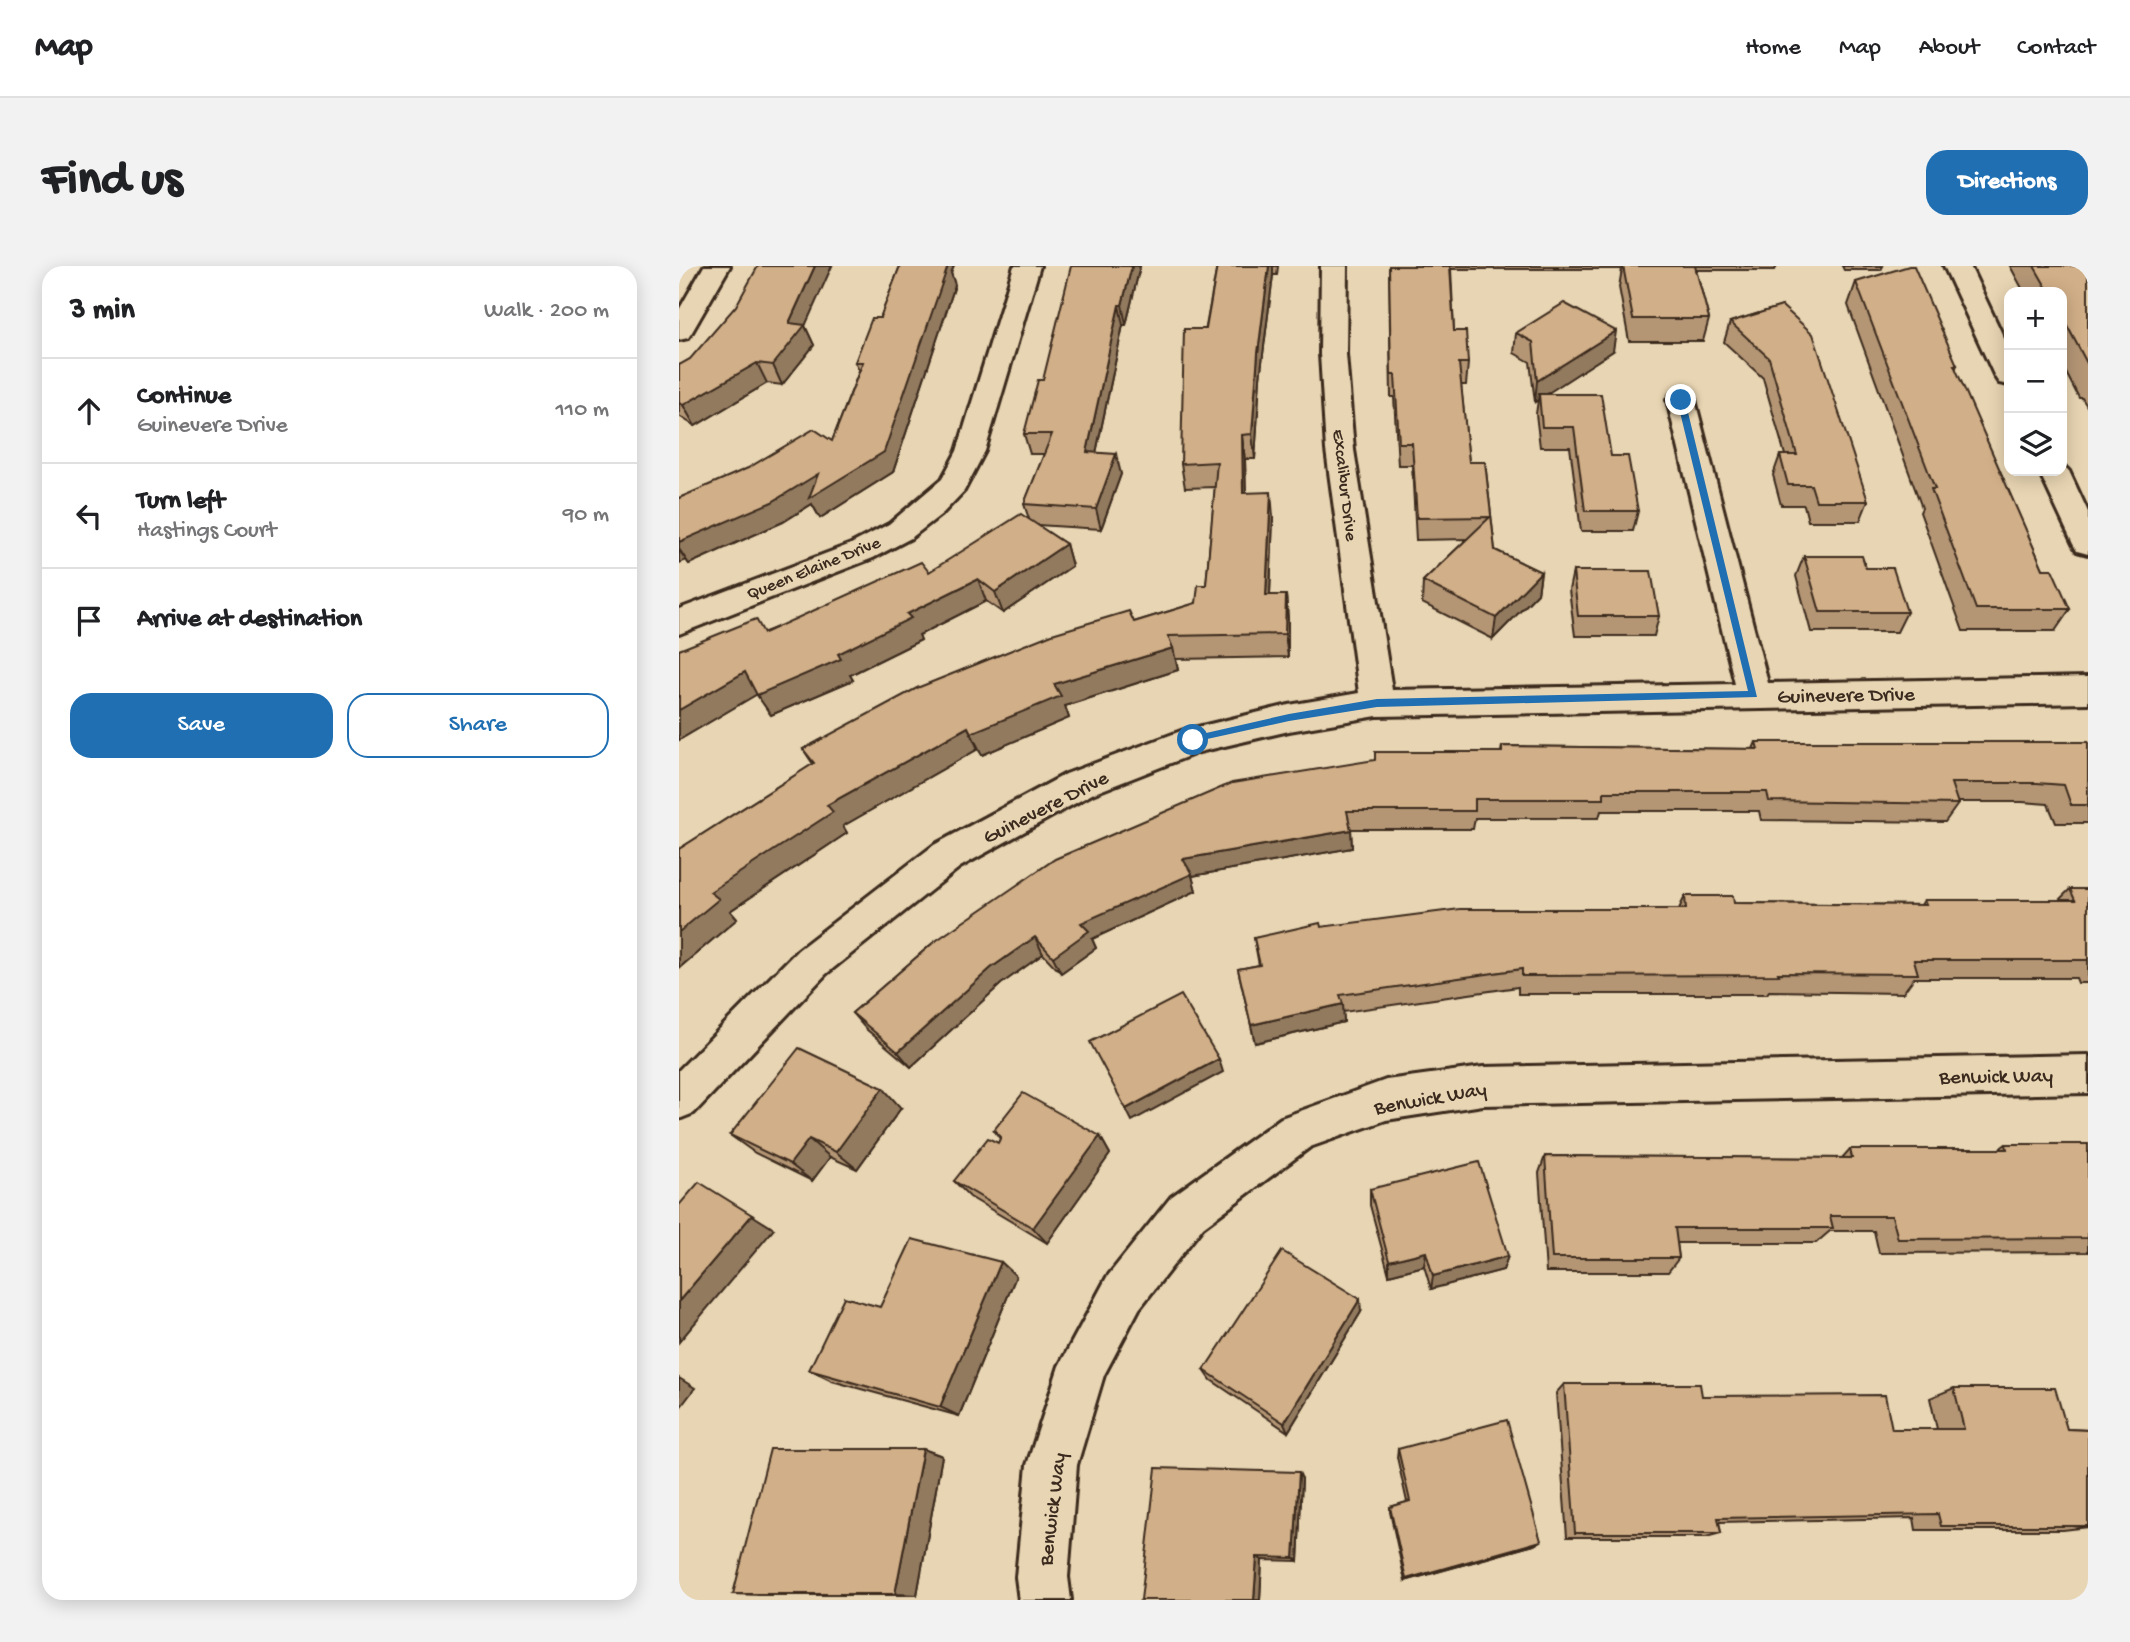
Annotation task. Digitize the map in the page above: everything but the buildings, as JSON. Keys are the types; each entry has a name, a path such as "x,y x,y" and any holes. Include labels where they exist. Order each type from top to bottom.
{"street":[{"path":"679,332 717,266"},
{"name":"Queen Elaine Drive","path":"679,622 862,551 900,531 932,506 954,484 971,451 1027,266"},
{"name":"Excalibur Drive","path":"1334,266 1333,354 1340,450 1377,703"},
{"path":"1957,266 2004,366"},
{"path":"1681,400 1754,695"},
{"path":"2056,476 2088,544"},
{"name":"Guinevere Drive","path":"679,1099 812,962 947,856 1079,784 1193,740 1289,718 1377,703 2088,691"},
{"name":"Benwick Way","path":"1045,1600 1042,1577 1052,1465 1083,1366 1123,1293 1187,1212 1296,1132 1386,1100 1483,1086 2088,1074"}],"route":[{"path":"1193,740 1289,718 1377,703 1754,695 1681,400"}]}
